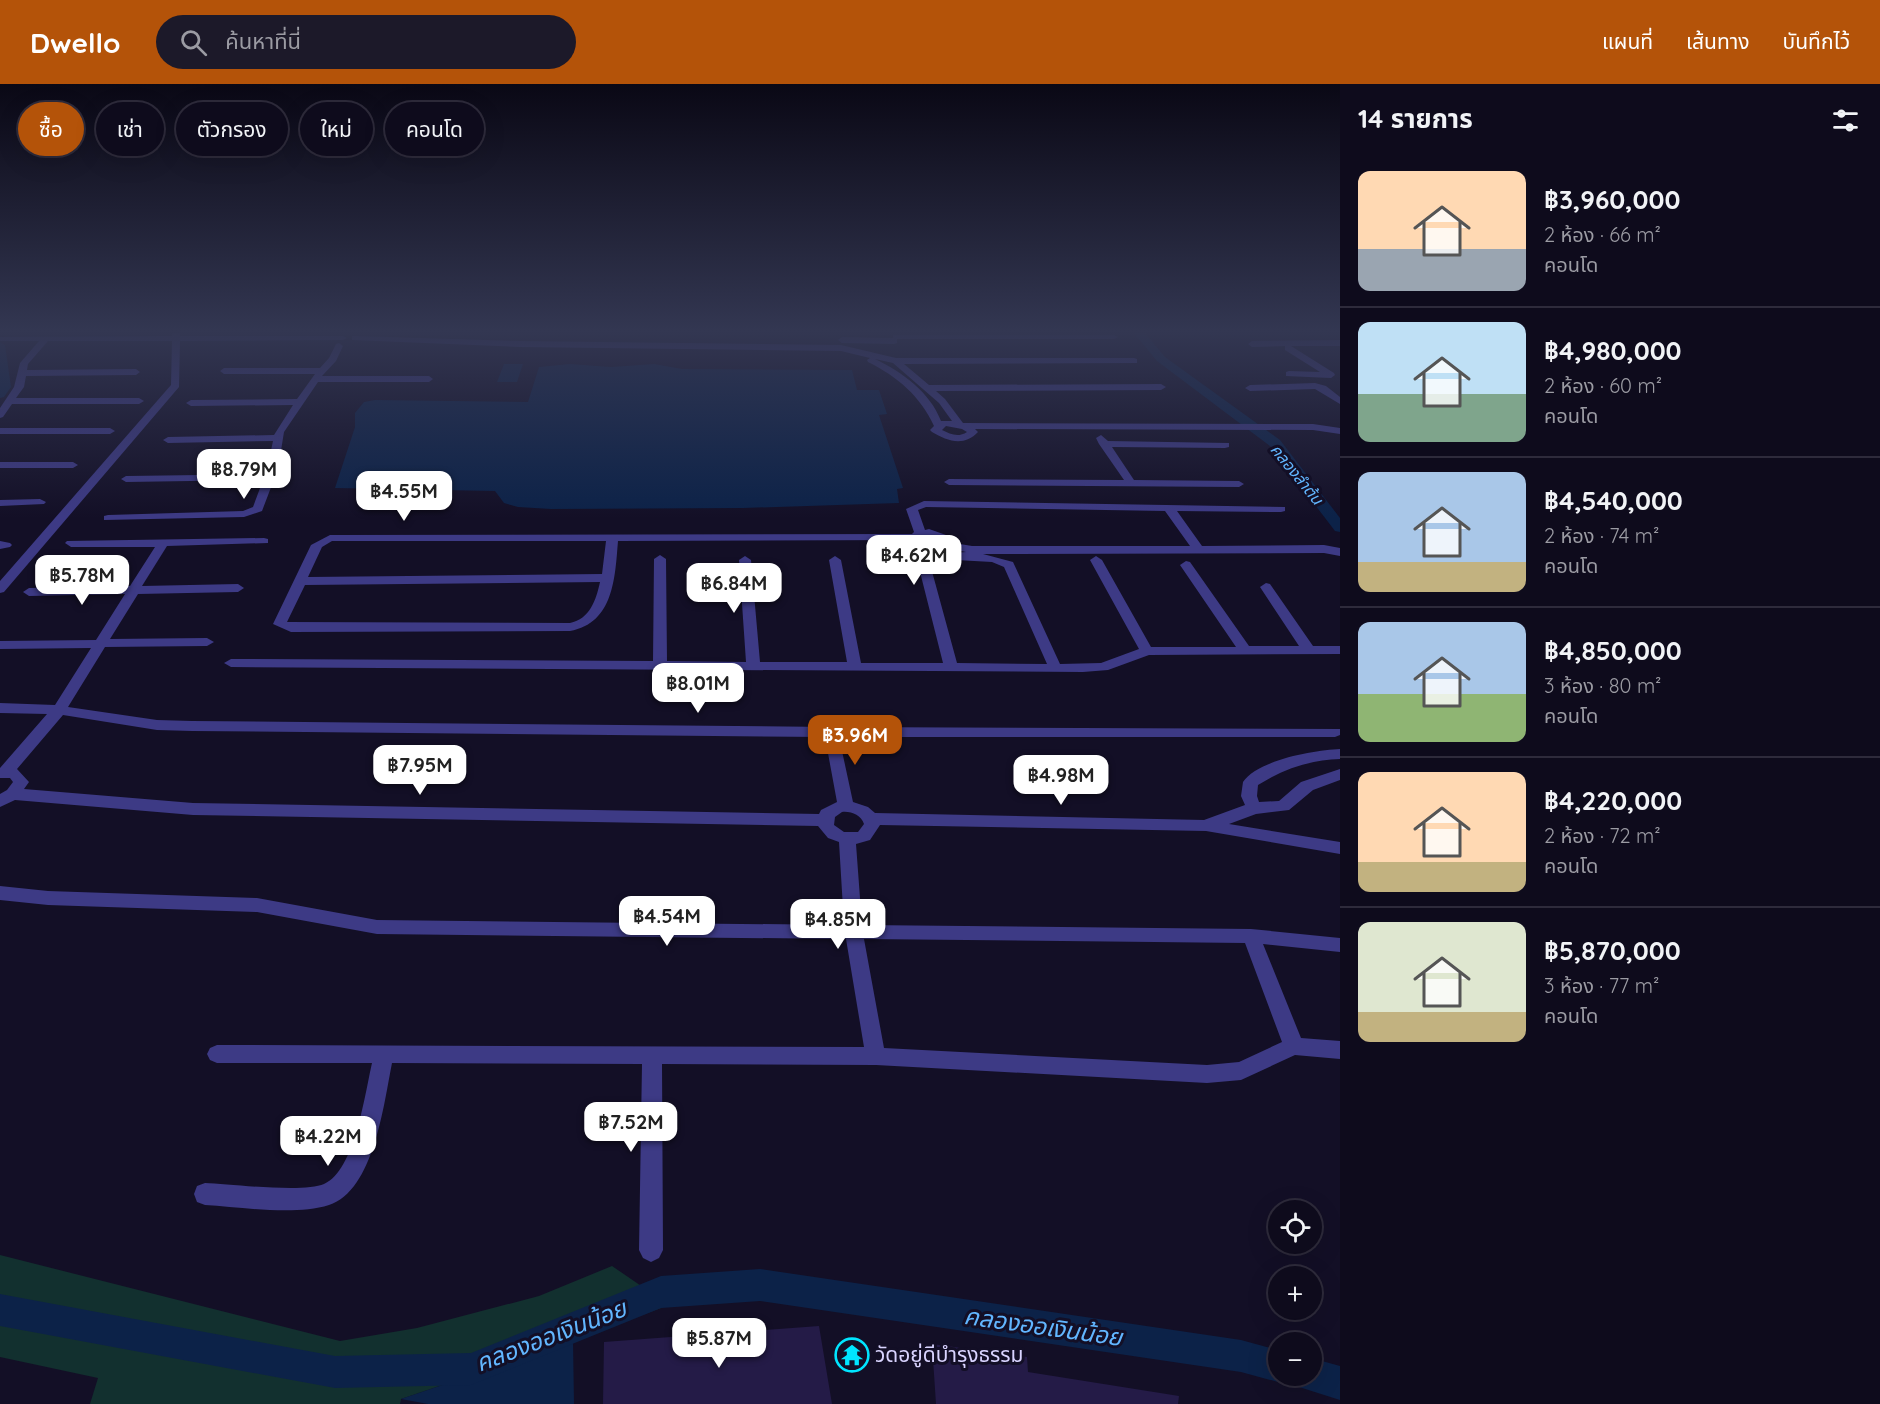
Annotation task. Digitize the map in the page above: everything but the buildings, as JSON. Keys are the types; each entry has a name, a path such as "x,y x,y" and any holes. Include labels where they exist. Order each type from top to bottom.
{"street":[{"path":"0,415 14,395"},
{"path":"0,589 168,395"},
{"path":"108,518 252,513 258,509 270,477 279,432 305,395"},
{"path":"917,395 936,417 938,425 936,432 949,438 965,438 972,435 1098,434 1167,430"},
{"path":"936,395 962,425 972,430 972,435"},
{"path":"11,401 139,401"},
{"path":"191,403 300,402"},
{"path":"1111,426 1110,420 1115,418 1175,417"},
{"path":"938,425 1111,426 1322,435 1338,431"},
{"path":"1190,431 1313,428 1338,431"},
{"path":"0,431 110,431"},
{"path":"1098,434 1131,483"},
{"path":"168,440 279,438"},
{"path":"1104,444 1225,445"},
{"path":"0,465 73,465"},
{"path":"126,479 270,477"},
{"path":"949,482 1239,484"},
{"path":"0,503 40,502"},
{"path":"918,535 912,509 924,504 1281,508"},
{"path":"1168,508 1199,550"},
{"path":"612,538 608,578 592,619 582,625 549,628 291,628 280,624 317,545 330,538 939,535 944,540 939,544 972,550 1340,552"},
{"path":"71,543 264,541"},
{"path":"7,798 21,782 19,777 3,773 59,710 163,543"},
{"path":"1322,552 1340,558"},
{"path":"951,668 924,564 926,559 937,556 989,557 1004,560 1009,565 1055,667"},
{"path":"660,559 660,666"},
{"path":"745,560 753,666"},
{"path":"835,560 855,667"},
{"path":"1096,560 1147,651"},
{"path":"1186,565 1245,650"},
{"path":"301,581 608,578"},
{"path":"1266,587 1308,650"},
{"path":"29,592 238,588"},
{"path":"0,645 207,642"},
{"path":"231,663 1102,667 1147,651 1336,650"},
{"path":"0,708 59,710 157,725 831,732 1335,732"},
{"path":"831,732 846,806"},
{"path":"1254,808 1249,796 1251,783 1264,773 1305,759 1340,754"},
{"path":"1305,759 1334,776"},
{"path":"1204,826 1254,808 1283,806 1307,786 1334,776"},
{"path":"7,798 193,809 825,820"},
{"path":"846,806 861,810 870,819 872,825 864,836 847,839 831,832 825,820 832,810 846,806"},
{"path":"870,819 1204,826 1340,848"},
{"path":"847,839 852,930 876,1056"},
{"path":"0,893 77,900 257,906 377,927 852,930 1251,936 1340,945"},
{"path":"1251,936 1294,1046"},
{"path":"217,1054 876,1056 1207,1074 1241,1071 1294,1046 1340,1050"},
{"path":"205,1194 306,1196 330,1194 350,1173 362,1153 384,1053"},
{"path":"651,1055 651,1250"}],"green space":[{"path":"0,1255 340,1341 417,1328 539,1296 612,1266 669,1305 573,1341 401,1399 400,1404 90,1404 98,1378 0,1357"}],"water":[{"path":"530,395 881,395 887,414 879,415 903,488 897,489 899,503 743,508 551,509 518,507 504,503 495,491 335,488 355,427 355,413 364,402 375,400 528,402"},
{"path":"573,1341 574,1404 428,1404 401,1399"}],"waterway":[{"name":"คลองลำต้น","path":"1211,395 1275,443 1340,528"},
{"name":"คลองออเงินน้อย","path":"0,1310 335,1372 471,1369 661,1292 760,1285 1241,1356 1268,1363"},
{"name":"คลองออเงินน้อย","path":"1322,1378 1340,1383"}],"place":[{"name":"วัดอยู่ดีบำรุงธรรม","path":"852,1355"}]}
